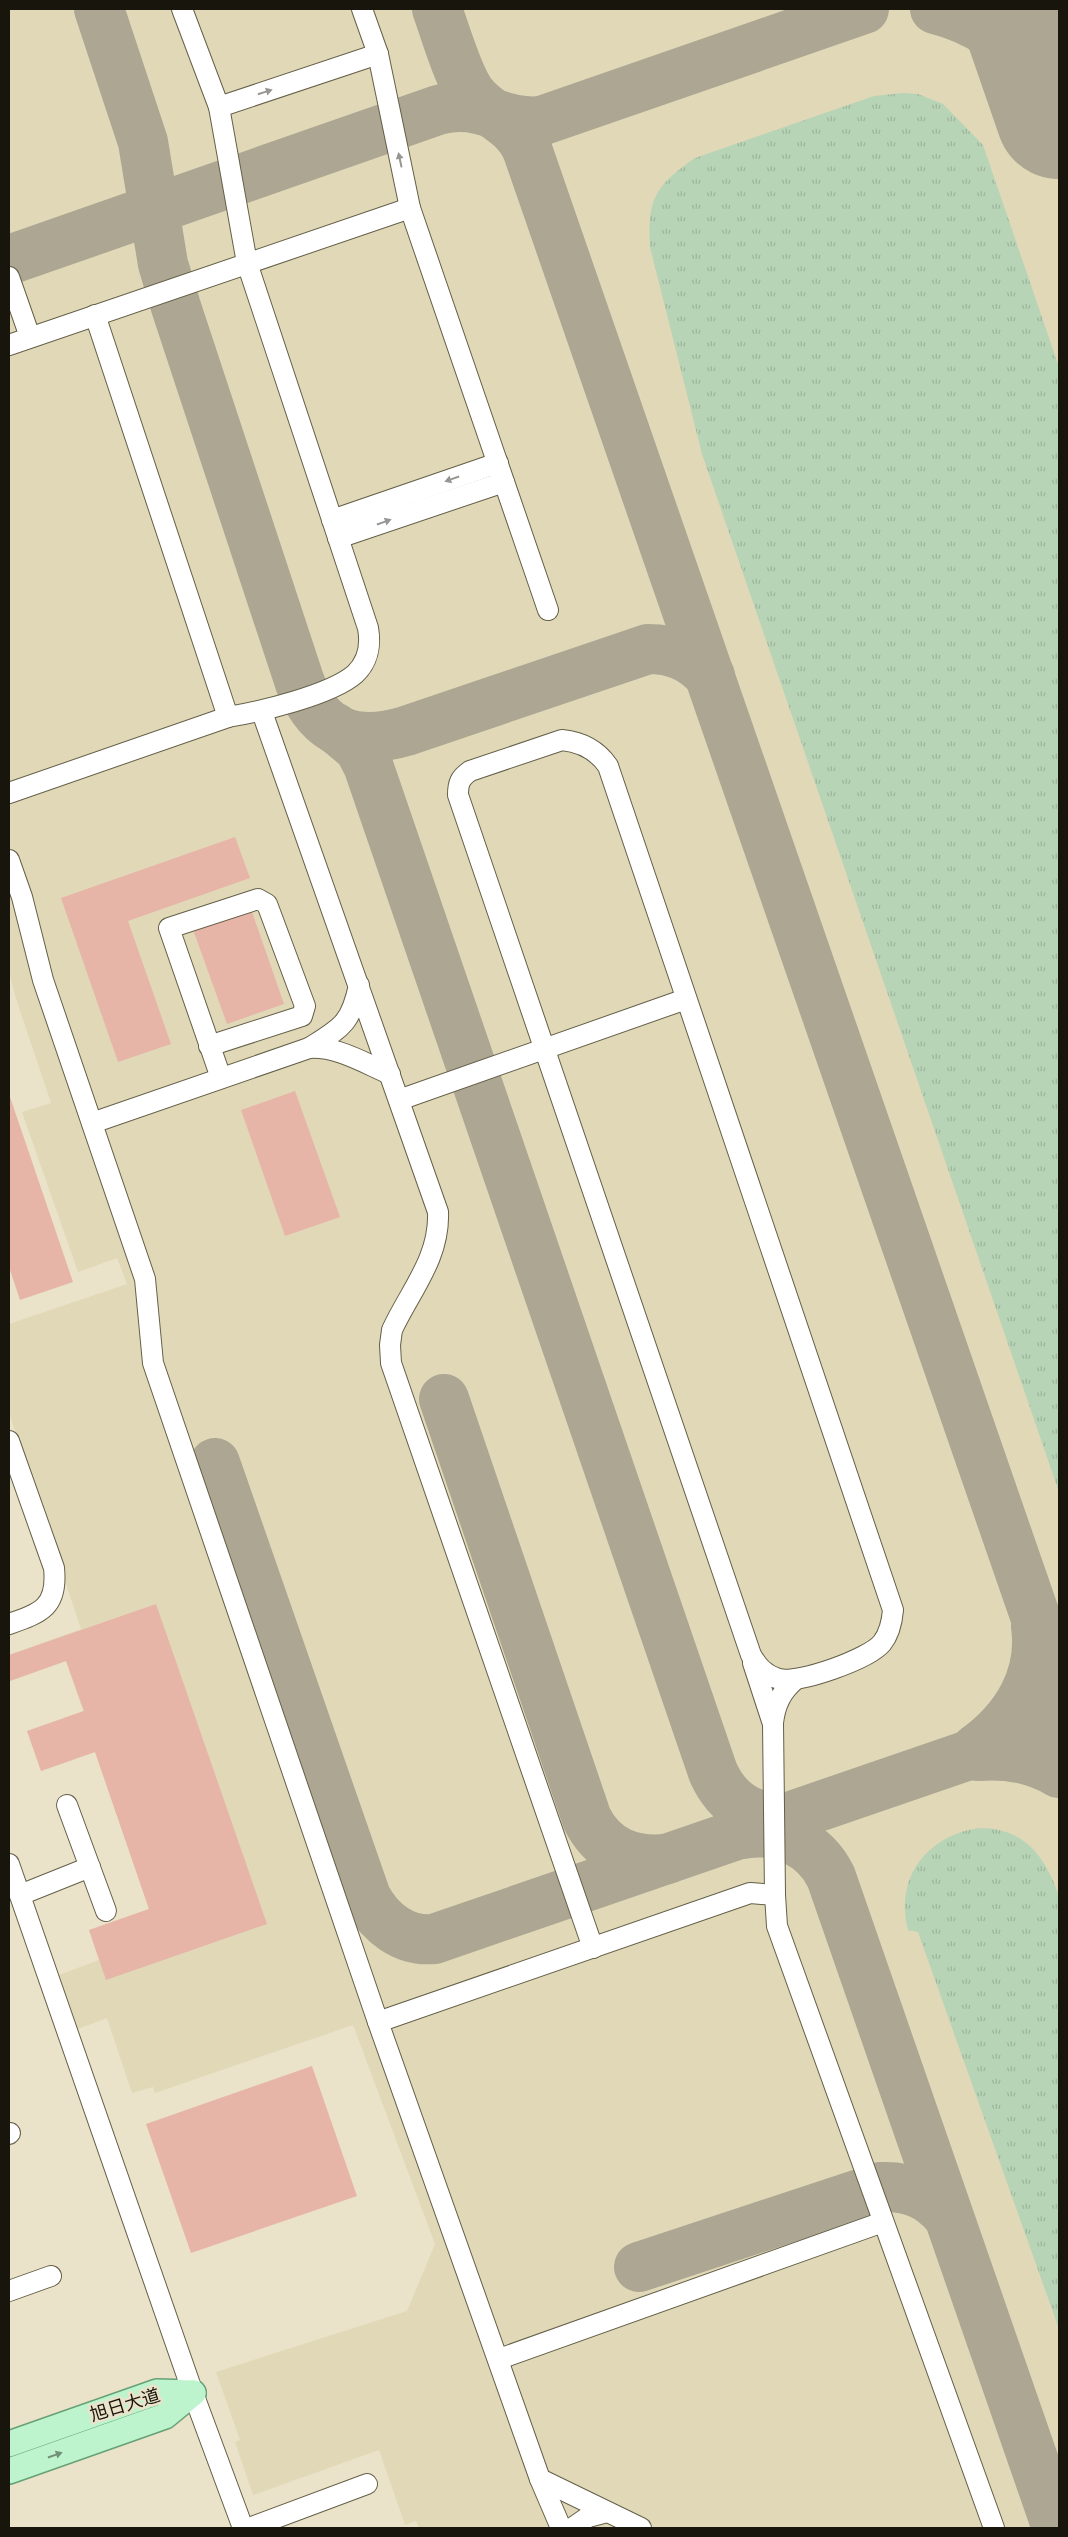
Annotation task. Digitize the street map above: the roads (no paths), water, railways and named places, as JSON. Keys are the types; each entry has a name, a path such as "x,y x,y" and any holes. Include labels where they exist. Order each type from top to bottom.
{"main road":[{"name":"旭日大道","path":"9,2444 157,2392 193,2393"},
{"name":"旭日大道","path":"9,2471 165,2416 193,2393"}],"lane":[{"path":"9,802 16,790 228,717 262,712 346,680 356,673 368,652 370,641 368,628 247,264 219,107 182,9"},
{"path":"362,9 378,54 410,208 548,610"},
{"path":"219,107 378,54"},
{"path":"9,345 410,208"},
{"path":"9,277 30,337"},
{"path":"95,315 228,717"},
{"path":"335,529 501,472"},
{"path":"262,712 438,1212 439,1230 427,1266 392,1330 390,1345 391,1363 593,1948"},
{"path":"751,1655 758,1667 767,1675 780,1679 794,1680 864,1657 874,1651 888,1633 893,1610 608,766 602,758 584,745 562,740 470,770 462,776 458,784 458,795 751,1655 772,1722"},
{"path":"9,860 22,897 43,980 145,1278 153,1363 378,2022 540,2479 561,2528"},
{"path":"209,1046 302,1016 305,1006 267,904 258,899 169,928 209,1046 220,1078"},
{"path":"308,1048 347,1022 355,1006 359,985"},
{"path":"399,1100 686,999"},
{"path":"92,1122 308,1048 321,1047 338,1051 390,1074"},
{"path":"9,1441 54,1568 56,1586 50,1602 38,1614 9,1624"},
{"path":"794,1680 785,1688 778,1700 772,1722 774,1895 777,1926 994,2528"},
{"path":"67,1805 106,1911"},
{"path":"9,1864 193,2393 243,2528"},
{"path":"20,1895 90,1867"},
{"path":"378,2022 750,1893 774,1895"},
{"path":"498,2359 883,2222"},
{"path":"9,2291 51,2276"},
{"path":"540,2479 641,2528"},
{"path":"249,2528 367,2484"},
{"path":"572,2528 588,2517 607,2512"}]}
